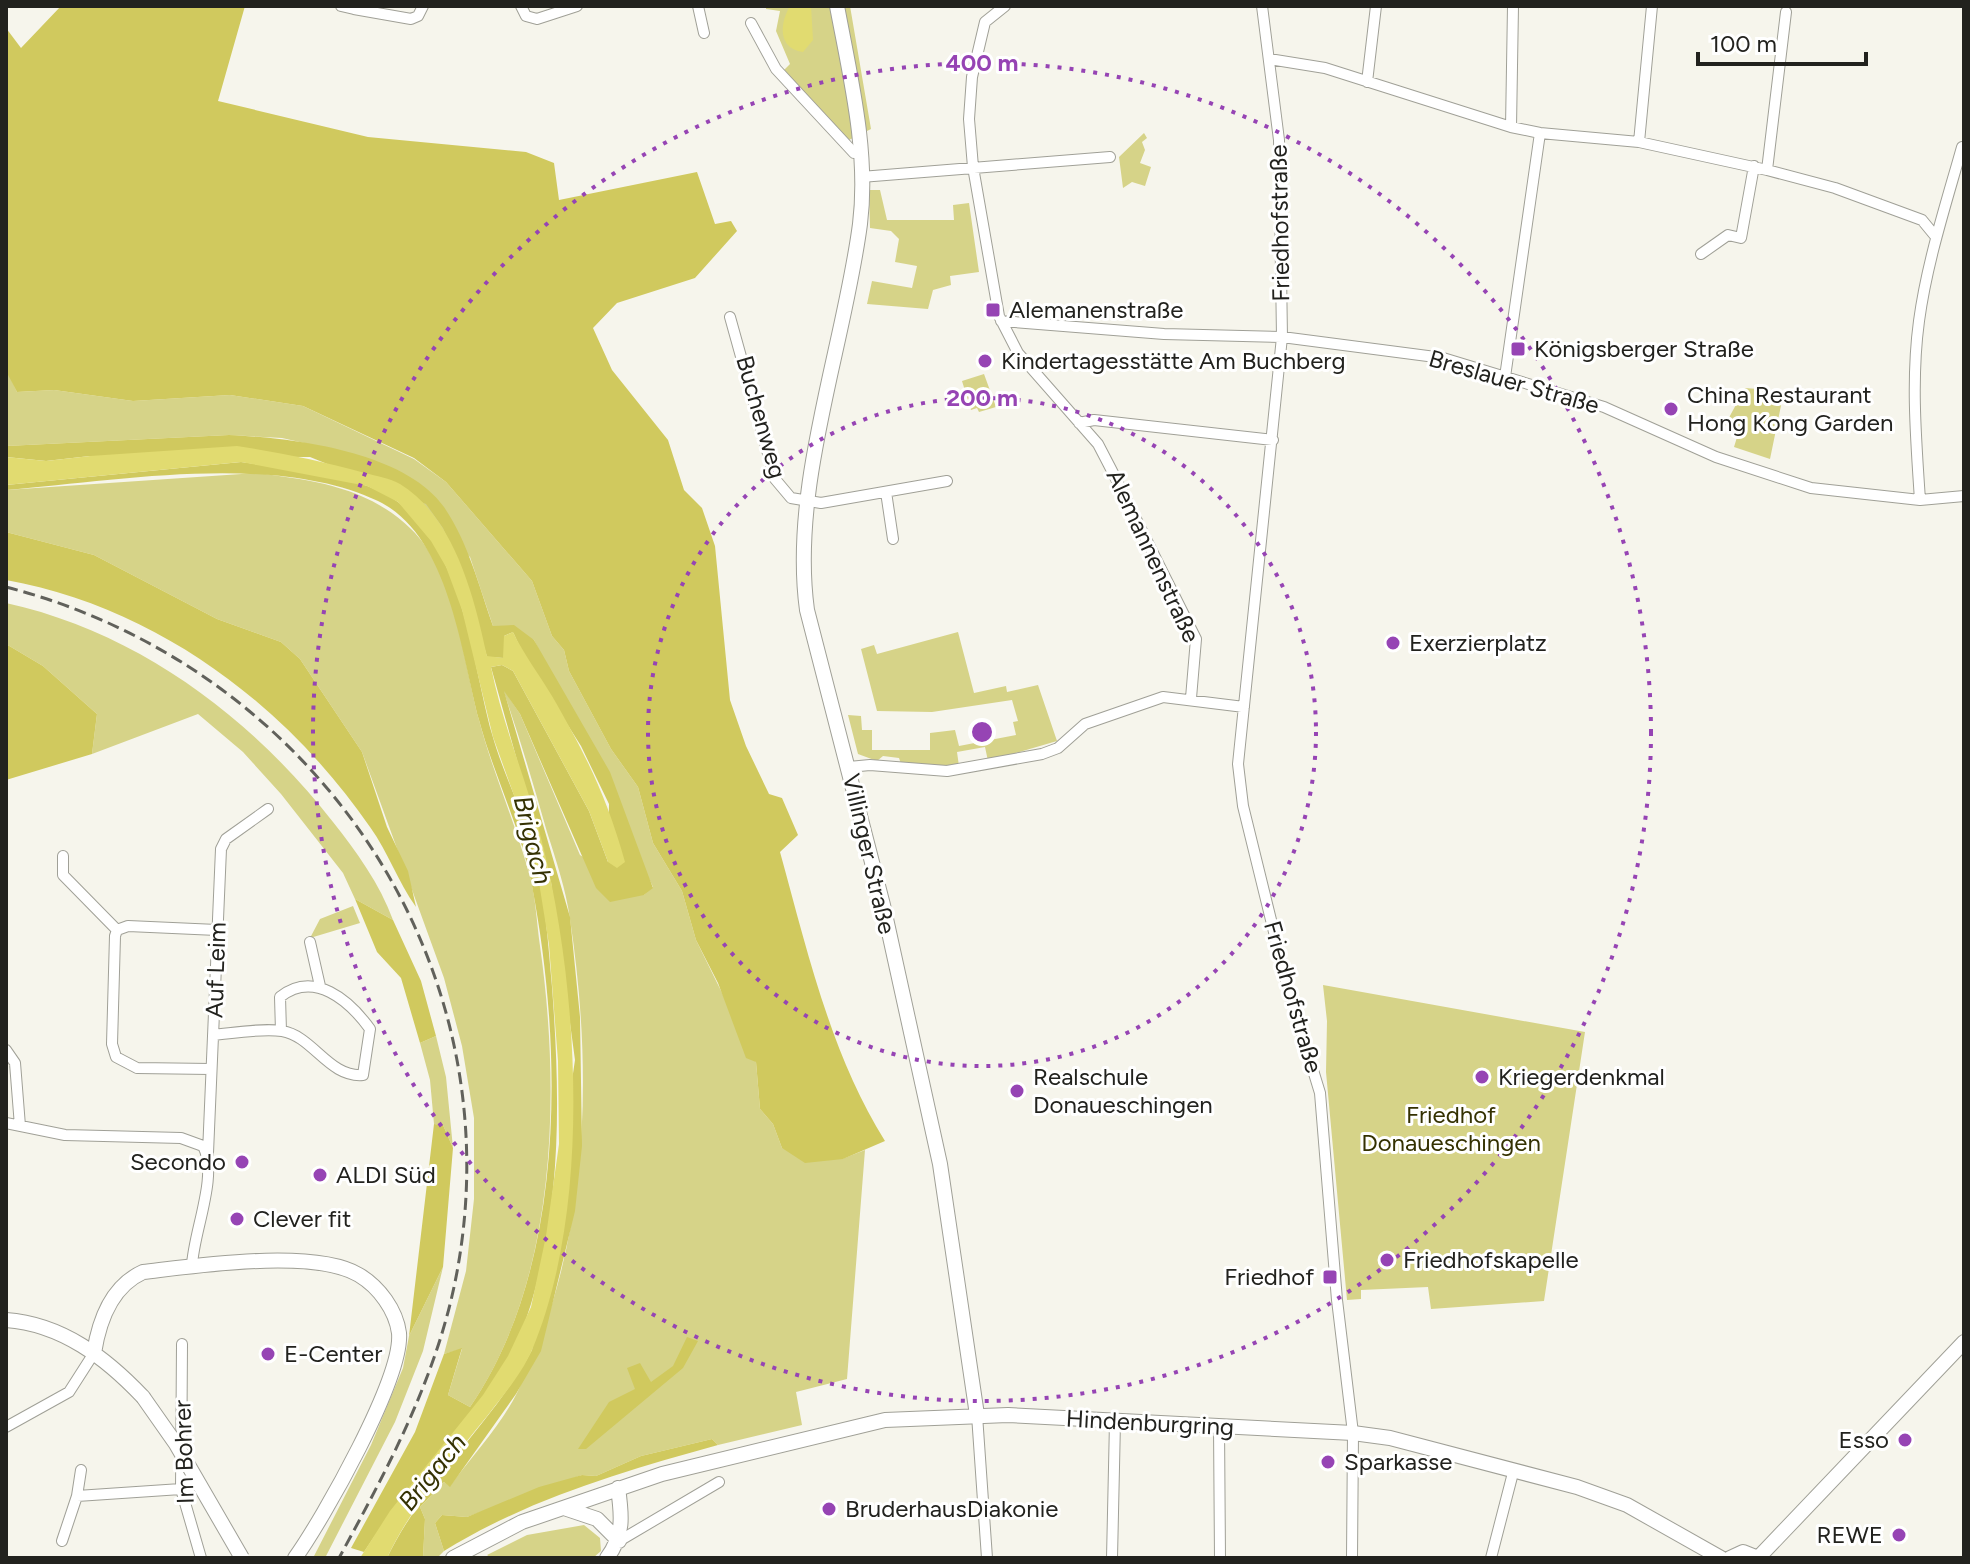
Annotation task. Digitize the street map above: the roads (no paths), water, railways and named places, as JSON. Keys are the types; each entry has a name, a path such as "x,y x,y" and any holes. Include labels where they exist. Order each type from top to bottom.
{"main road":[{"name":"Villinger Straße","path":"837,6 860,153 860,222 807,503 802,569 807,610 849,767 940,1164 977,1415"},
{"path":"94,1353 113,1295 121,1284 143,1272 285,1260 341,1267 359,1274 392,1308 399,1334 386,1389 311,1536 295,1558"},
{"path":"6,1320 57,1331 94,1353 143,1397 176,1444 242,1558"},
{"path":"1730,1558 1743,1552 1758,1558 1964,1342"},
{"name":"Hindenburgring","path":"453,1558 522,1522 618,1488 800,1438 885,1420 977,1415 1353,1433 1390,1438 1514,1469 1627,1505 1721,1558"},
{"path":"607,1558 619,1541 622,1524 618,1488"},
{"path":"563,1508 597,1519 619,1541"}],"street":[{"path":"341,6 411,19 422,12 423,6"},
{"path":"385,15 395,6"},
{"path":"521,6 526,16 537,19 577,6"},
{"path":"550,6 561,13"},
{"path":"698,6 704,33"},
{"name":"Alemannenstraße","path":"990,6 972,77 969,119 973,167 1001,321 1018,353 1105,456 1196,639 1191,698"},
{"path":"985,22 1005,6"},
{"name":"Friedhofstraße","path":"1262,6 1279,140 1282,337 1238,764 1240,788 1287,985 1320,1093 1337,1300 1353,1433 1352,1558"},
{"path":"1367,82 1376,6"},
{"path":"1511,127 1513,6"},
{"path":"1639,142 1652,6"},
{"path":"1767,170 1786,12"},
{"path":"751,23 776,69 854,153 860,153"},
{"path":"1269,59 1325,68 1511,127 1540,133 1639,142 1754,166 1835,188 1922,220 1936,237"},
{"path":"1505,377 1540,133"},
{"path":"1920,500 1915,377 1919,320 1936,237 1962,147"},
{"path":"861,177 1110,157"},
{"path":"1701,254 1728,235 1741,238 1754,166"},
{"name":"Buchenweg","path":"730,317 775,479 791,498 807,503"},
{"name":"Breslauer Straße","path":"1001,321 1164,334 1282,337 1443,358 1604,407 1767,475 1811,488 1920,500 1964,496"},
{"path":"1079,423 1094,420 1273,440"},
{"path":"807,503 947,481"},
{"path":"886,492 893,539"},
{"path":"849,767 970,769 1050,751 1085,724 1163,697 1191,698 1244,707"},
{"name":"Auf Leim","path":"192,1266 193,1245 205,1206 221,849 226,839 268,809"},
{"path":"63,856 63,875 117,930 112,1044 116,1057 137,1068 211,1069"},
{"path":"117,930 128,926 217,930"},
{"path":"310,942 320,986"},
{"path":"213,1035 281,1031 296,1036 326,1061 354,1076 363,1075 370,1029 328,989 312,985 280,997 281,1031"},
{"path":"6,1050 15,1063 20,1126"},
{"path":"6,1123 65,1135 181,1138 196,1141 208,1153"},
{"name":"Im Bohrer","path":"182,1344 181,1489 201,1558"},
{"path":"6,1427 69,1392 94,1353"},
{"name":"Villinger Straße","path":"977,1415 987,1558"},
{"path":"1112,1558 1115,1422"},
{"path":"1219,1426 1220,1558"},
{"path":"1491,1558 1514,1469"},
{"path":"62,1541 77,1496 81,1470"},
{"path":"619,1541 719,1482"},
{"path":"77,1496 181,1489"}],"water":[{"path":"790,6 811,6 813,40 803,52 789,46 783,34 784,20"},
{"name":"Brigach","path":"237,446 317,461 387,479 400,484 419,499 435,517 459,561 476,609 487,656 503,658 504,636 513,632 552,696 603,796 625,862 617,868 608,862 589,811 513,671 502,665 491,667 542,842 555,900 564,963 571,1030 573,1098 571,1166 564,1231 551,1293 528,1359 420,1502 387,1558 360,1558 390,1511 483,1395 508,1356 531,1307 546,1236 559,1144 558,1061 549,945 534,851 493,737 462,610 446,567 431,541 398,502 367,486 241,462 6,485 6,457 46,461"}],"railway":[{"path":"6,587 115,626 212,683 297,755 367,841 420,938 454,1043 467,1156 457,1272 438,1347 410,1419 339,1558"}],"place":[{"name":"Alemanenstraße","path":"993,310"},
{"name":"Königsberger Straße","path":"1518,349"},
{"name":"Kindertagesstätte Am Buchberg","path":"985,361"},
{"name":"China Restaurant Hong Kong Garden","path":"1671,409"},
{"name":"Exerzierplatz","path":"1393,643"},
{"name":"Kriegerdenkmal","path":"1482,1077"},
{"name":"Realschule Donaueschingen","path":"1017,1091"},
{"name":"Secondo","path":"242,1162"},
{"name":"ALDI Süd","path":"320,1175"},
{"name":"Clever fit","path":"237,1219"},
{"name":"Friedhofskapelle","path":"1387,1260"},
{"name":"Friedhof","path":"1330,1277"},
{"name":"E-Center","path":"268,1354"},
{"name":"Esso","path":"1905,1440"},
{"name":"Sparkasse","path":"1328,1462"},
{"name":"BruderhausDiakonie","path":"829,1509"},
{"name":"REWE","path":"1899,1535"}],"park label":[{"name":"Friedhof Donaueschingen","path":"1451,1129"}]}
